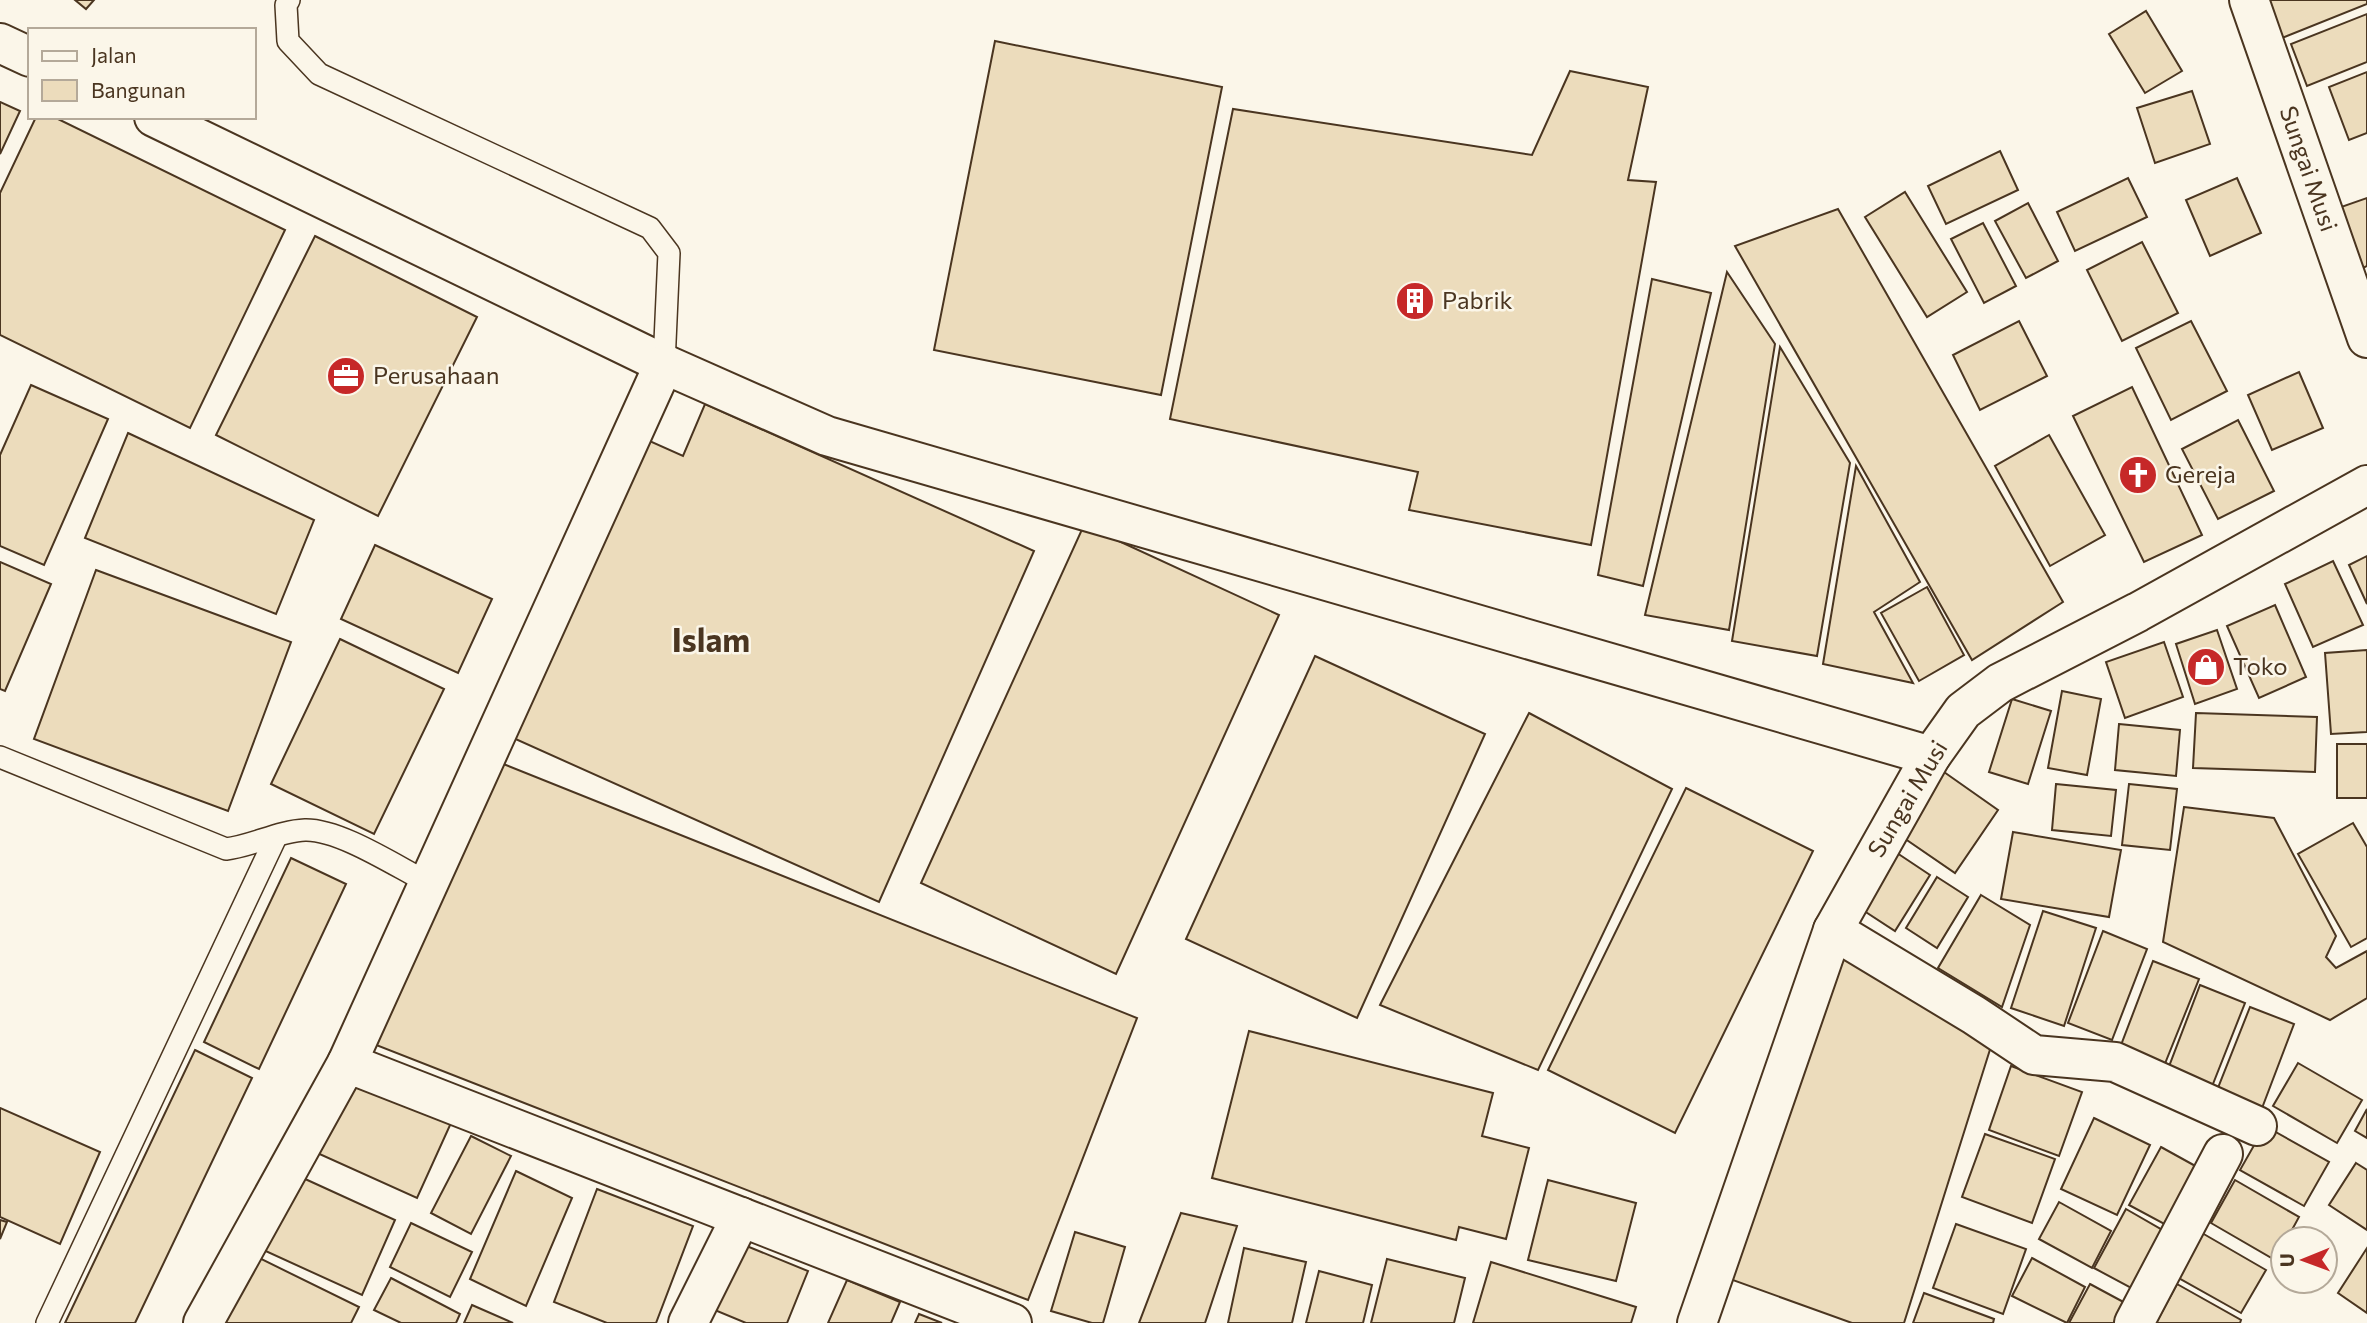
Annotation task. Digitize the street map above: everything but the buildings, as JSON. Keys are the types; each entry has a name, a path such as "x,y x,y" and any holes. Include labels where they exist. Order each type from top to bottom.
{"street":[{"name":"Sungai Musi","path":"2249,0 2367,338"},
{"path":"0,43 28,56"},
{"path":"158,119 664,364 827,436 1931,756"},
{"path":"203,1323 347,1063 664,364"},
{"name":"Sungai Musi","path":"1696,1323 1833,930 1931,756 1963,711 2000,683 2138,612 2367,485"},
{"path":"1833,930 1975,1015 2034,1055 2115,1062 2257,1126"},
{"path":"347,1063 1012,1323"},
{"path":"2134,1323 2223,1154"},
{"path":"688,1323 741,1217"}],"lane":[{"path":"289,0 286,5 288,41 319,74 650,228 669,253 664,364"},
{"path":"0,757 226,849 251,846 305,830 335,836 429,883"},
{"path":"47,1323 276,837"}],"place":[{"name":"Pabrik","path":"1415,301"},
{"name":"Perusahaan","path":"346,376"},
{"name":"Gereja","path":"2138,475"},
{"name":"Toko","path":"2206,667"}],"district":[{"name":"Islam","path":"711,641"}]}
